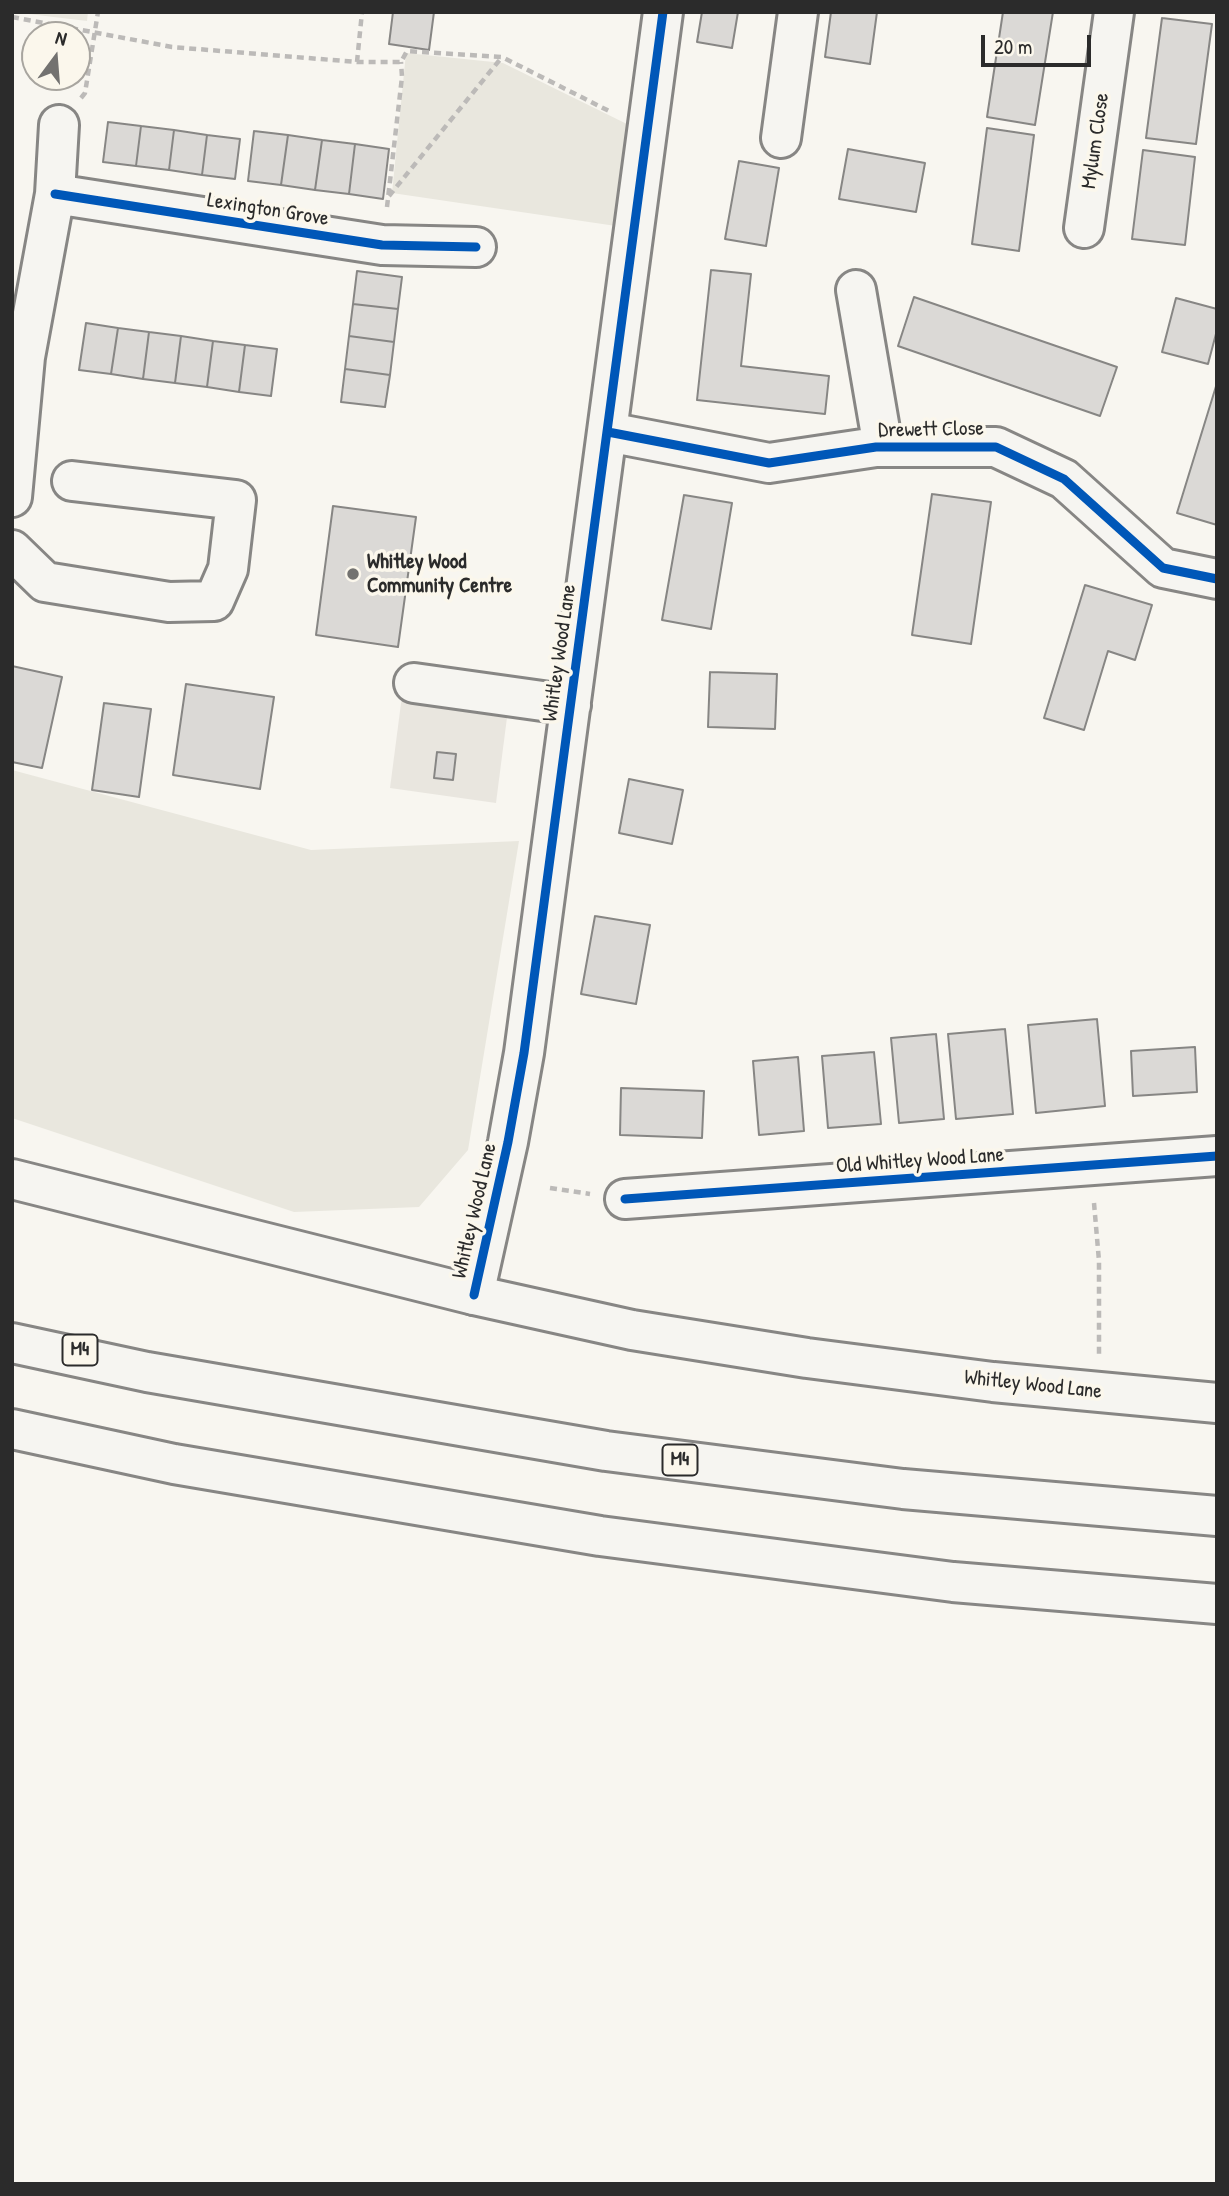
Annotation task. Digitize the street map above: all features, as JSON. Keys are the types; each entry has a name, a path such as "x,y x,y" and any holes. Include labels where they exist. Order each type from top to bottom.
{"main road":[{"name":"Whitley Wood Lane","path":"663,12 524,1053 508,1142 474,1294 632,1330 807,1358 993,1381 1217,1403"},
{"path":"781,138 798,12"},
{"name":"Mylum Close","path":"1084,228 1114,12"},
{"path":"12,497 19,356 55,194 59,125"},
{"name":"Lexington Grove","path":"55,194 383,245 476,247"},
{"path":"856,290 883,447"},
{"name":"Drewett Close","path":"608,432 769,463 883,447 996,447 1064,479 1163,568 1217,579"},
{"path":"12,550 45,582 169,602 214,601 228,569 236,500 72,481"},
{"path":"414,682 571,705"},
{"name":"Old Whitley Wood Lane","path":"625,1199 1217,1156"},
{"path":"12,1179 474,1294"},
{"name":"M4","path":"12,1327 147,1372"},
{"name":"M4","path":"12,1343 147,1372 606,1451 903,1489 1217,1516"},
{"path":"12,1429 174,1464 600,1536 953,1582 1217,1604"}],"path":[{"path":"59,125 85,93 98,12"},
{"path":"357,62 362,12"},
{"path":"12,18 172,47 357,62 401,62"},
{"path":"383,245 402,77 401,62 408,51 502,57 615,114 650,113"},
{"path":"388,196 502,57"},
{"path":"1090,1166 1099,1261 1099,1360"}],"shaded area":[{"path":"12,12 88,12 87,21"},
{"path":"406,53 503,63 633,127 616,226 392,193"},
{"path":"403,688 509,702 496,803 390,788"},
{"path":"12,770 311,850 519,841 468,1150 419,1207 294,1212 12,1118"}],"building":[{"path":"393,12 434,12 429,50 389,44"},
{"path":"702,12 738,12 732,48 697,42"},
{"path":"831,12 877,12 870,64 825,57"},
{"path":"1003,12 1053,12 1035,125 987,117"},
{"path":"1162,18 1212,24 1196,144 1146,138"},
{"path":"108,122 141,126 136,166 103,162"},
{"path":"141,126 174,130 169,170 136,166"},
{"path":"987,128 1034,135 1019,251 972,244"},
{"path":"174,130 207,135 202,175 169,170"},
{"path":"254,131 288,135 281,185 248,181"},
{"path":"207,135 240,139 235,179 202,175"},
{"path":"288,135 322,140 315,190 281,185"},
{"path":"322,140 355,144 349,194 315,190"},
{"path":"355,144 389,149 383,199 349,194"},
{"path":"848,149 925,163 916,212 839,199"},
{"path":"1143,150 1195,157 1185,245 1132,239"},
{"path":"739,161 779,168 766,246 725,239"},
{"path":"711,270 751,274 741,366 829,376 825,414 697,400"},
{"path":"357,271 402,277 398,309 353,304"},
{"path":"914,297 1117,367 1100,416 898,346"},
{"path":"1176,298 1217,309 1217,330 1208,364 1162,352"},
{"path":"353,304 398,309 394,342 349,336"},
{"path":"86,323 118,328 111,374 79,370"},
{"path":"118,328 149,332 143,379 111,374"},
{"path":"149,332 181,336 175,383 143,379"},
{"path":"181,336 213,341 207,387 175,383"},
{"path":"349,336 394,342 390,375 345,369"},
{"path":"213,341 245,345 239,392 207,387"},
{"path":"245,345 277,349 271,396 239,392"},
{"path":"345,369 390,375 385,407 341,402"},
{"path":"1217,383 1217,525 1177,513"},
{"path":"932,494 991,502 971,644 912,635"},
{"path":"684,495 732,503 711,629 662,620"},
{"path":"333,506 416,517 398,647 316,635"},
{"path":"1085,585 1152,605 1135,660 1108,651 1084,730 1044,718"},
{"path":"12,666 62,677 42,768 12,762"},
{"path":"710,672 777,674 775,729 708,727"},
{"path":"186,684 274,697 260,789 173,775"},
{"path":"104,703 151,709 139,797 92,790"},
{"path":"437,752 456,754 453,780 434,778"},
{"path":"629,779 683,790 672,844 619,833"},
{"path":"595,916 650,925 636,1004 581,994"},
{"path":"1097,1019 1105,1106 1036,1113 1028,1025"},
{"path":"1005,1029 1013,1114 956,1119 948,1034"},
{"path":"936,1034 944,1119 899,1123 891,1038"},
{"path":"1195,1047 1197,1092 1133,1096 1131,1051"},
{"path":"874,1052 881,1124 828,1128 822,1056"},
{"path":"798,1057 804,1131 759,1135 753,1061"},
{"path":"621,1088 704,1091 702,1138 620,1135"}],"cycle path":[{"path":"474,1295 508,1142 524,1053 663,12"},
{"path":"55,194 382,245 476,247"},
{"path":"608,432 769,463 876,447 996,447 1064,479 1163,568 1217,579"},
{"path":"625,1199 1217,1156"}],"place":[{"name":"Whitley Wood Community Centre","path":"353,574"}]}
